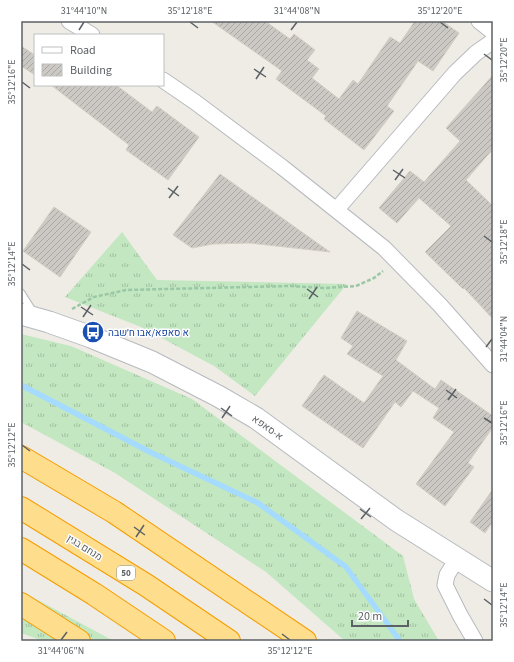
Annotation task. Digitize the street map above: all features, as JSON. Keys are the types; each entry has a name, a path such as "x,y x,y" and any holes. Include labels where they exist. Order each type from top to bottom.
{"highway":[{"path":"21,457 114,512 305,641"},
{"name":"מנחם בגין","path":"21,508 146,585 229,641"},
{"path":"21,549 94,594 164,641"},
{"path":"21,604 79,641"}],"street":[{"path":"69,21 90,34"},
{"path":"479,21 493,32"},
{"path":"336,209 455,73 476,53 493,40"},
{"path":"164,81 207,111 336,209 384,248 440,305 493,365"},
{"name":"א-סאפא","path":"36,318 91,337 152,362 218,396 256,418 396,520 493,581"},
{"path":"457,559 447,575 445,585 475,641"}],"lane":[{"path":"21,293 36,318"}],"path":[{"path":"36,318 94,297 126,290 289,286 325,288 356,286 374,278 397,261"}],"green space":[{"path":"122,232 157,280 347,284 255,396 214,366 141,327 65,297"},
{"path":"21,334 71,346 192,399 403,556 414,599 439,641 345,641 266,572 115,473 21,422"},
{"path":"21,591 116,641 43,641 21,633"}],"building":[{"path":"211,21 265,21 290,39 294,34 315,50 307,60 319,69 312,78 339,99 353,80 358,84 390,37 400,43 415,21 442,21 459,33 433,71 418,61 387,106 394,111 364,150 324,119 326,116 276,79 282,71"},
{"path":"21,46 34,54 34,74 21,66"},
{"path":"493,75 493,149 466,180 493,206 493,319 464,288 463,289 425,252 451,226 419,198 397,223 379,208 410,171 424,182 460,141 446,128"},
{"path":"52,86 117,86 152,112 157,106 199,137 168,180 126,150 129,145"},
{"path":"220,174 330,252 249,243 213,244 192,248 173,235"},
{"path":"54,207 91,232 60,277 23,251"},
{"path":"357,311 407,341 396,360 435,389 441,380 493,416 493,427 468,463 474,467 445,506 416,484 454,432 433,418 439,408 413,391 401,407 395,402 363,448 302,406 324,375 364,403 383,376 347,354 353,346 341,338"},
{"path":"493,489 493,521 485,533 470,522"}],"waterway":[{"path":"21,385 150,452 258,503 346,567 400,641"}],"place":[{"name":"א סאפא/אבו ח׳שבה","path":"93,332"}]}
